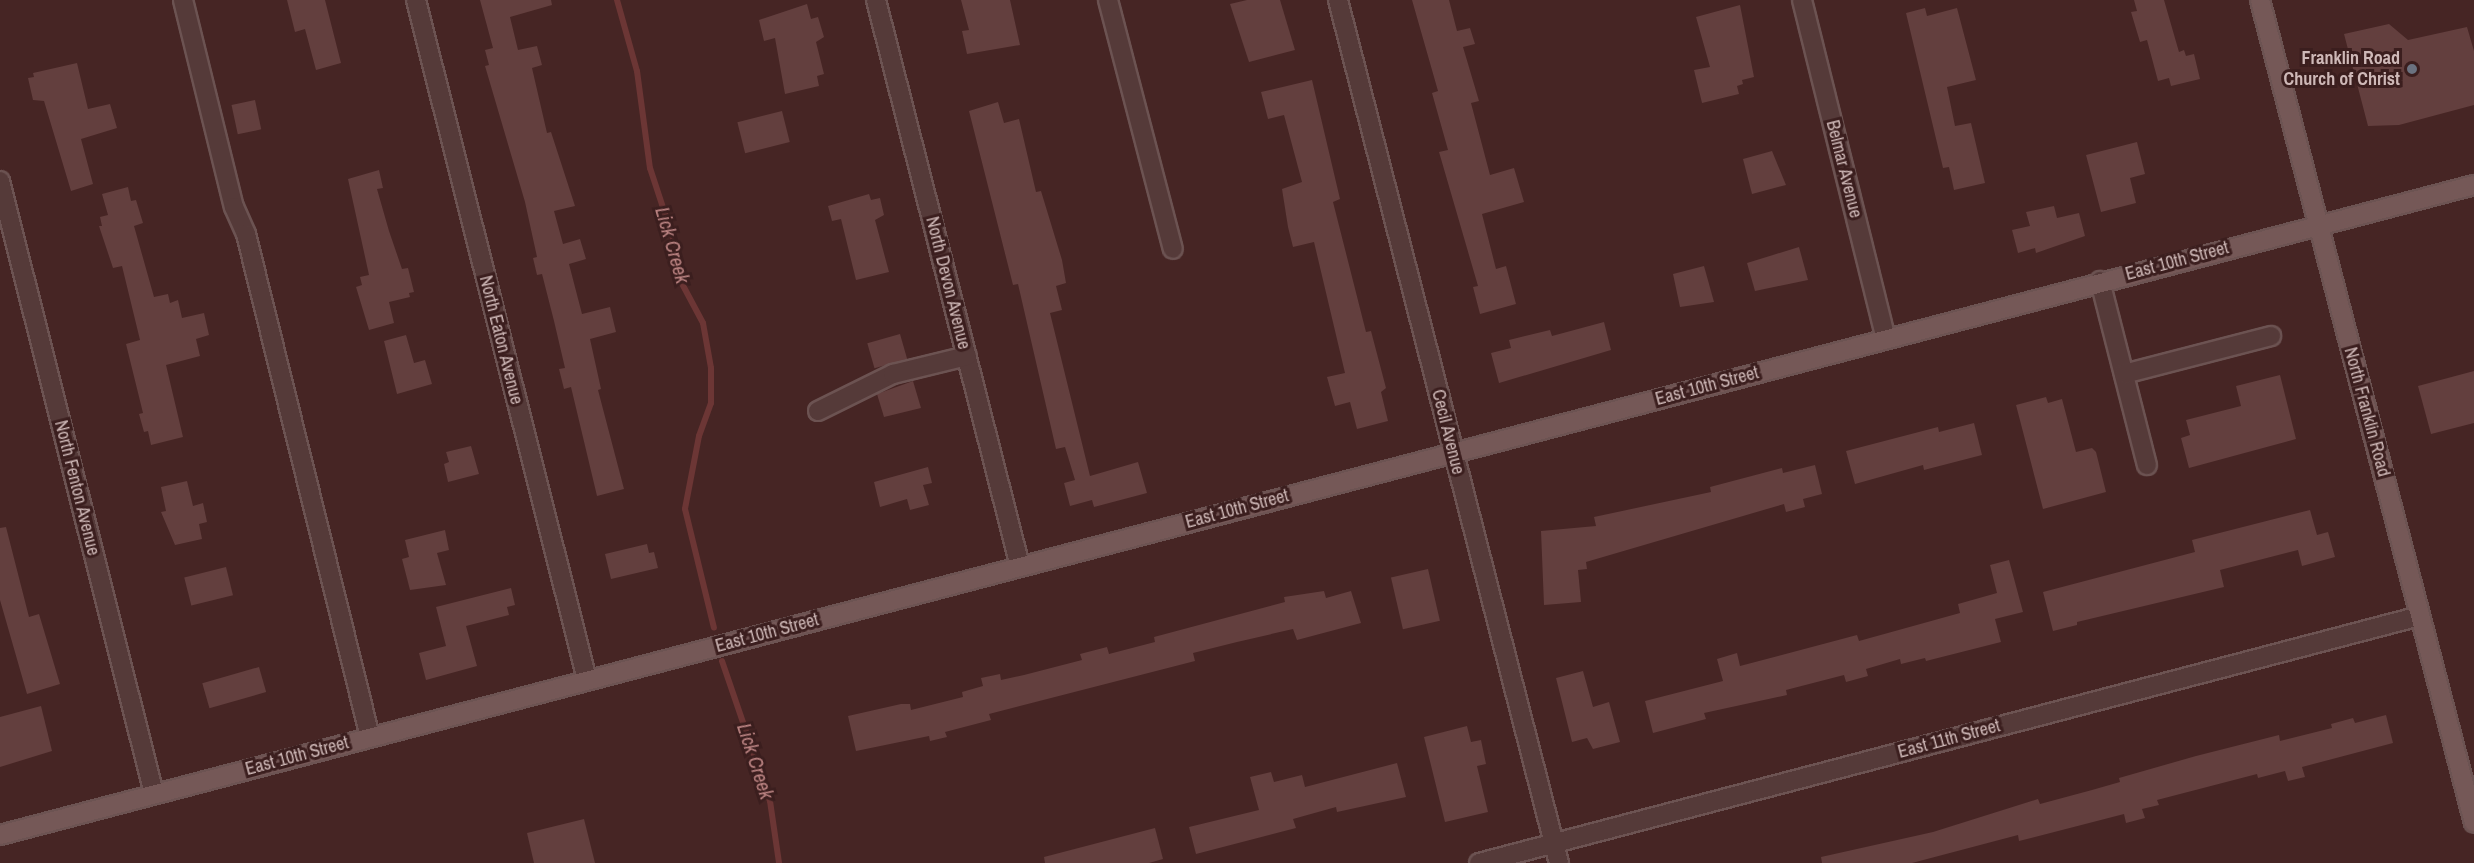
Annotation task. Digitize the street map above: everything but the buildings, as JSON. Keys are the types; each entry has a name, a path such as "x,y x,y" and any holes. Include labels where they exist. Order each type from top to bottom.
{"main road":[{"name":"North Franklin Road","path":"2260,0 2474,823"},
{"name":"East 10th Street","path":"0,835 2474,185"}],"street":[{"path":"183,0 234,207 246,234 370,737"},
{"name":"North Eaton Avenue","path":"416,0 587,680"},
{"name":"North Devon Avenue","path":"876,0 1020,566"},
{"path":"1108,0 1173,249"},
{"name":"Cecil Avenue","path":"1338,0 1559,863"},
{"name":"Belmar Avenue","path":"1802,0 1886,339"},
{"name":"North Fenton Avenue","path":"0,181 154,794"},
{"path":"2100,282 2147,465"},
{"path":"2124,374 2271,336"},
{"path":"818,411 893,374 967,356"},
{"name":"East 11th Street","path":"1479,863 2420,616"}],"waterway":[{"name":"Lick Creek","path":"617,0 637,71 650,168 676,247 679,278 703,323 711,368 711,403 699,436 685,509 714,628"},
{"name":"Lick Creek","path":"722,661 770,801 779,863"}],"place":[{"name":"Franklin Road Church of Christ","path":"2412,69"}]}
